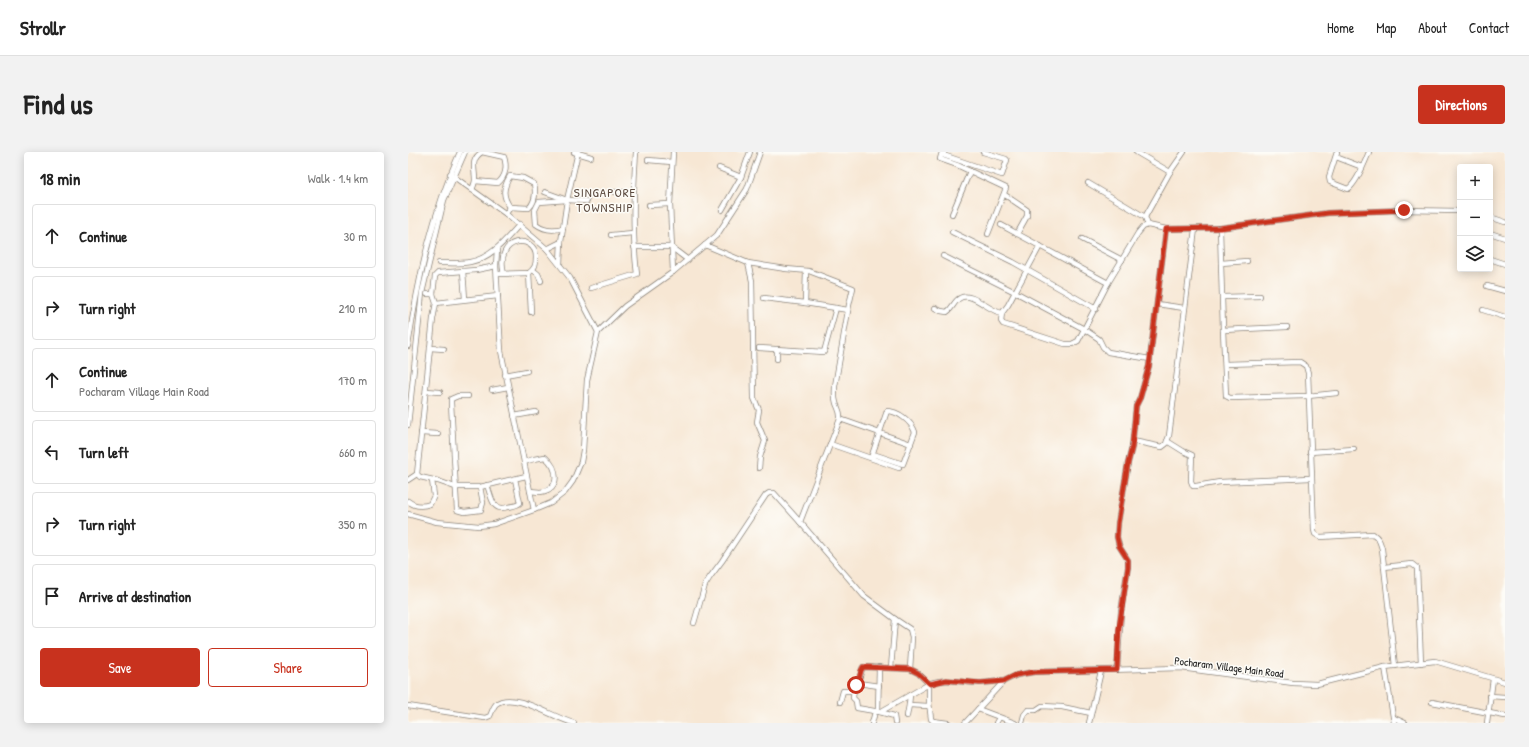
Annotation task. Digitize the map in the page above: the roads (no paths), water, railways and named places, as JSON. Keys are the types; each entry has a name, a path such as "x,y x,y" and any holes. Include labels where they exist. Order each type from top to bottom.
{"street":[{"path":"408,346 436,212 460,152"},
{"path":"452,175 465,152"},
{"path":"472,190 475,181 473,172 474,163 478,155 482,152 504,157 507,165 503,180 498,183 475,181"},
{"path":"560,264 561,242 567,200 577,152 591,158"},
{"path":"591,288 637,274 633,234 633,192 636,152"},
{"path":"672,152 670,204 673,272"},
{"path":"722,210 741,177 750,152"},
{"path":"408,514 437,522 479,526 494,524 551,503 565,492 573,481 578,470 583,450 587,380 598,332 625,306 673,272 718,235 747,189 760,152"},
{"path":"943,152 943,155 1002,175 1007,160 983,152"},
{"path":"943,152 940,159 1006,187 1007,190 988,234"},
{"path":"1136,152 1170,172"},
{"path":"1145,217 1170,172 1184,152"},
{"path":"1362,167 1337,154 1329,177 1330,182 1348,189 1350,188 1362,167 1369,152"},
{"path":"648,160 672,162"},
{"path":"719,168 741,177"},
{"path":"952,214 970,171"},
{"path":"452,175 520,224 547,249 570,278 598,332"},
{"path":"510,176 523,178 534,184 536,194 533,204 529,208 510,207 505,198 504,192 505,184 510,176"},
{"path":"1088,183 1145,217 1148,225"},
{"path":"545,192 567,200"},
{"path":"615,192 633,192"},
{"path":"1005,195 1027,210 1027,216 1017,234"},
{"path":"563,228 556,230 542,229 536,224 535,210 539,202 586,200"},
{"path":"649,205 670,204"},
{"path":"506,214 510,207"},
{"path":"1040,246 1016,292 1002,313 1001,321 1003,324 1065,344 1075,343 1078,341 1096,309 1108,283 1140,229 1148,225 1166,229 1220,228 1328,213 1404,210 1457,211"},
{"path":"1493,218 1505,222"},
{"path":"439,263 471,262 486,256 497,249 520,224"},
{"path":"1001,225 1108,283"},
{"path":"1220,228 1225,395 1228,397 1308,396 1337,393"},
{"path":"1117,670 1119,628 1128,560 1119,546 1117,530 1133,441 1136,406 1140,398 1150,359 1166,229"},
{"path":"1133,441 1162,447 1167,441 1170,430 1195,229"},
{"path":"952,232 1027,270 1096,309"},
{"path":"611,235 633,234"},
{"path":"1493,234 1505,238"},
{"path":"1082,239 1122,260"},
{"path":"504,274 503,256 505,249 510,244 516,242 533,246 536,253 536,265 531,272 531,312"},
{"path":"547,249 561,242"},
{"path":"705,245 748,263 806,271 853,288 834,394 840,413 840,419 800,522"},
{"path":"634,248 671,247 688,260"},
{"path":"497,249 496,266 500,351 534,510"},
{"path":"943,256 1016,292 1084,329 1098,339 1108,352 1150,359"},
{"path":"1493,260 1505,264"},
{"path":"1221,263 1247,261"},
{"path":"748,263 752,281 754,398 759,410 757,422 765,441 759,468"},
{"path":"417,474 436,303 433,294 436,274 496,266"},
{"path":"463,271 465,299"},
{"path":"805,302 806,271"},
{"path":"497,274 531,272 538,274 542,281"},
{"path":"1487,286 1505,291"},
{"path":"408,425 420,289"},
{"path":"427,294 433,294"},
{"path":"436,303 498,296"},
{"path":"935,308 947,312 960,298 967,296 981,302 997,312 1002,313"},
{"path":"1223,297 1260,296"},
{"path":"764,298 805,302 848,310"},
{"path":"1157,304 1184,308"},
{"path":"759,348 824,352 836,308"},
{"path":"1483,310 1505,317"},
{"path":"1223,330 1287,327"},
{"path":"430,348 444,349"},
{"path":"777,349 777,359"},
{"path":"1225,364 1300,362 1306,366 1308,373 1311,478 1315,534 1320,537 1373,534 1377,536 1380,541 1384,567 1395,666"},
{"path":"505,375 527,371"},
{"path":"492,390 508,387"},
{"path":"426,391 440,392"},
{"path":"468,396 455,397 451,399 457,510 464,512 481,510 483,503 480,487"},
{"path":"830,444 872,456 902,464 914,430 906,418 887,411 872,456"},
{"path":"514,416 536,412"},
{"path":"840,419 910,444"},
{"path":"421,433 438,434"},
{"path":"1167,441 1192,455 1191,481 1194,486 1220,482 1311,478"},
{"path":"1310,452 1354,449"},
{"path":"872,456 899,468"},
{"path":"524,462 534,458 545,457 553,467 556,477 555,483 549,488 540,492 530,491"},
{"path":"417,474 420,477 455,487 480,487 526,476"},
{"path":"408,480 417,474"},
{"path":"487,485 494,505 498,508 518,505 520,502 515,479"},
{"path":"408,500 416,505 424,506 430,504 434,496 432,480"},
{"path":"694,623 705,585 766,495 769,493 774,493 864,596 895,619 906,625 911,631 910,669"},
{"path":"1384,567 1412,564 1417,568 1421,663"},
{"path":"891,668 895,619"},
{"name":"Pocharam Village Main Road","path":"965,723 1004,681 1016,675 1034,672 1182,668 1293,684 1308,684 1329,681 1385,667 1439,661 1505,682"},
{"path":"895,723 894,716 856,708 856,701 853,698 854,690 863,667 910,669 918,673 930,684"},
{"path":"872,723 877,712 879,667"},
{"path":"1385,667 1394,721 1405,723"},
{"path":"1089,723 1101,671"},
{"path":"1487,723 1493,679"},
{"path":"877,712 930,684 946,680 980,683 1004,681"},
{"path":"858,683 879,686"},
{"path":"930,684 930,719 933,722 948,723"},
{"path":"840,702 843,691 854,690"},
{"path":"907,716 910,695"},
{"path":"1490,696 1505,697"},
{"path":"408,706 485,718 490,716 496,704 500,702 513,701 529,704 568,722 580,723"},
{"path":"1432,702 1505,716"},
{"path":"909,705 929,706"},
{"path":"1022,723 1028,710 1036,710 1042,706 1067,707 1091,713"},
{"path":"978,710 1015,723"},
{"path":"996,723 999,718"}],"district":[{"name":"SINGAPORE TOWNSHIP","path":"605,200"}]}
